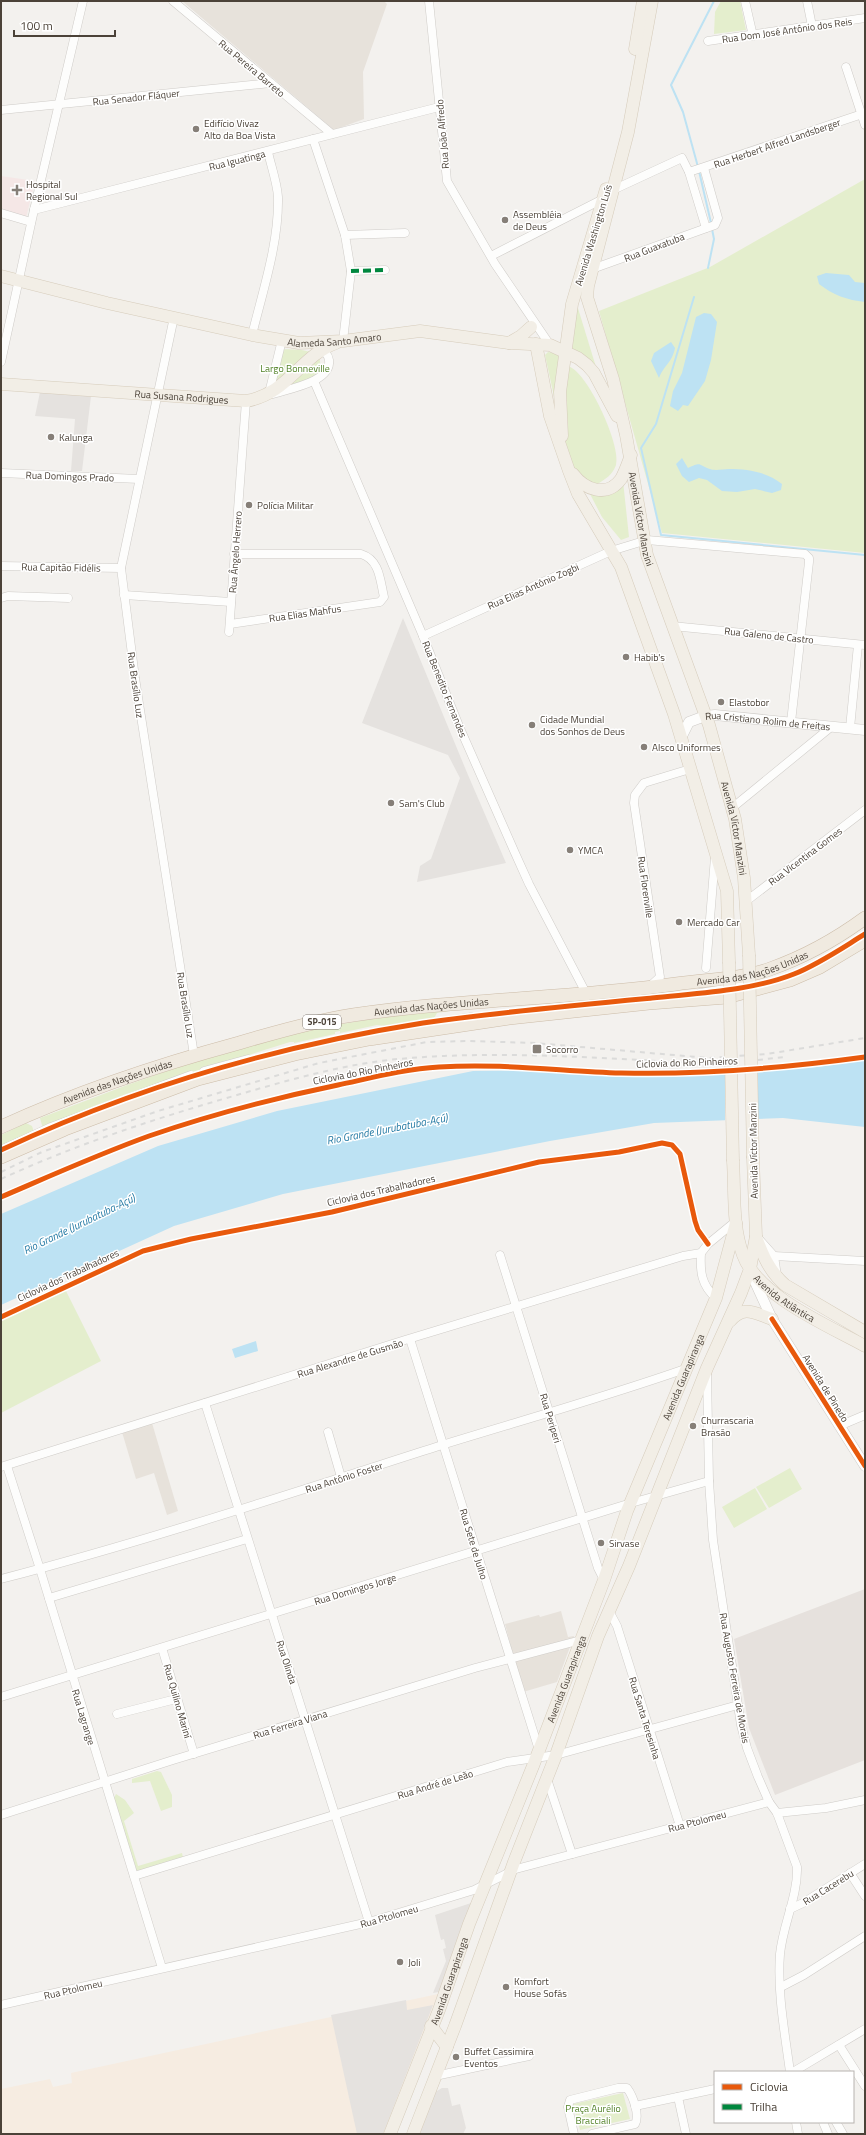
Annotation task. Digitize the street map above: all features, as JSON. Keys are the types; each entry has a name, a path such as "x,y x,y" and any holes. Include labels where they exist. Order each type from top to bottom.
{"highway":[{"name":"Avenida das Nações Unidas","path":"1,1127 68,1098 194,1055 288,1029 351,1016 405,1008 648,988 735,978 769,969 822,947 865,918"},
{"name":"Avenida das Nações Unidas","path":"1,1157 65,1129 198,1079 295,1054 369,1039 501,1019 649,1003 727,997 790,980 820,967 865,940"}],"main road":[{"name":"Avenida Washington Luís","path":"569,469 561,433 560,392 572,304 603,199 624,116 643,1"},
{"name":"Avenida Washington Luís","path":"626,435 613,379 587,297 592,269 615,189 628,132 652,1"},
{"name":"Alameda Santo Amaro","path":"1,276 252,335 299,343 343,341 420,331 509,343 550,345 578,358 594,374 626,435"},
{"path":"550,345 564,327 572,304"},
{"path":"509,343 521,336 530,322"},
{"name":"Rua Susana Rodrigues","path":"1,384 246,401 268,395 322,350 343,341"},
{"path":"509,343 521,346 530,354 550,416"},
{"name":"Avenida Víctor Manzini","path":"536,344 550,416 578,494 621,567 638,609 681,738 727,891 733,1161 736,1222"},
{"name":"Avenida Víctor Manzini","path":"626,435 631,455 647,555 705,716 732,808 742,859 749,955 752,1158 756,1236"},
{"path":"569,469 579,482 588,488 602,490 612,487 621,479 631,455"},
{"name":"Avenida Guarapiranga","path":"390,2134 484,1886 538,1753 632,1503 685,1369 716,1298 736,1222"},
{"name":"Avenida Atlântica","path":"736,1222 742,1254 758,1280 778,1296 865,1346"},
{"name":"Avenida Guarapiranga","path":"413,2134 447,2047 511,1870 556,1755 589,1660 707,1368 728,1324 750,1269 756,1236"},
{"name":"Avenida Atlântica","path":"756,1236 770,1269 777,1279 785,1286 865,1332"},
{"path":"728,1324 737,1313 745,1311 772,1319"},
{"path":"431,2026 447,2047"}],"street":[{"path":"1,362 31,222 83,1"},
{"name":"Rua Pereira Barreto","path":"173,1 332,134"},
{"name":"Rua João Alfredo","path":"429,1 447,181 530,322 550,345"},
{"path":"745,1 753,36"},
{"path":"807,1 812,26"},
{"name":"Rua Dom José Antônio dos Reis","path":"708,41 753,36 865,18"},
{"path":"846,67 863,114 865,126"},
{"name":"Rua Senador Fláquer","path":"1,110 271,83"},
{"name":"Rua Iguatinga","path":"34,210 268,152 439,107"},
{"name":"Rua Herbert Alfred Landsberger","path":"692,171 863,114"},
{"path":"313,139 345,236 351,271 343,341"},
{"path":"252,335 274,243 277,218 278,195 268,152"},
{"path":"615,189 680,158 684,160 692,171 709,227 718,218 703,168"},
{"path":"491,256 603,199"},
{"path":"1,213 31,222"},
{"name":"Rua Guaxatuba","path":"592,269 709,227"},
{"path":"345,236 405,233"},
{"path":"351,271 385,270"},
{"name":"Rua Brasílio Luz","path":"174,317 121,568 194,1055"},
{"name":"Rua João Alfredo","path":"530,322 536,344"},
{"path":"268,395 272,387 282,340"},
{"path":"268,395 314,381 325,372 329,365 327,354 322,350 299,343"},
{"name":"Rua Benedito Fernandes","path":"314,381 424,636 462,733 529,884 586,993"},
{"name":"Rua Ângelo Herrero","path":"230,628 234,554 246,401"},
{"name":"Rua Domingos Prado","path":"1,473 139,479"},
{"path":"644,540 805,554 809,558 790,722"},
{"name":"Rua Elias Antônio Zogbi","path":"424,636 611,551 644,540"},
{"name":"Rua Elias Mahfus","path":"230,628 380,602 384,597 379,572 373,560 361,554 234,554"},
{"name":"Rua Capitão Fidélis","path":"1,566 121,568"},
{"path":"124,595 231,602"},
{"path":"1,598 8,596 68,598"},
{"name":"Rua Galeno de Castro","path":"672,626 861,645"},
{"path":"850,728 861,645"},
{"name":"Rua Cristiano Rolim de Freitas","path":"681,738 689,722 705,716 715,715 865,730"},
{"path":"732,808 831,726"},
{"name":"Rua Florenville","path":"648,988 660,977 634,803 635,795 644,783 690,768"},
{"name":"Rua Vicentina Gomes","path":"745,902 865,810"},
{"name":"Avenida Víctor Manzini","path":"706,968 710,897 715,851"},
{"path":"710,897 716,891 727,891"},
{"path":"1,1150 51,1127 177,1080 252,1058 311,1044 424,1023 716,991 770,981 793,974 814,965 865,934"},
{"path":"716,1298 707,1288 702,1278 701,1253 706,1246 736,1222"},
{"path":"756,1236 774,1256 777,1279"},
{"name":"Rua Alexandre de Gusmão","path":"4,1467 410,1339 683,1256 701,1253"},
{"name":"Rua Periperi","path":"500,1255 548,1413 598,1568 604,1580"},
{"path":"774,1256 865,1261"},
{"name":"Avenida de Pinedo","path":"750,1269 772,1319 865,1466"},
{"name":"Rua Sete de Julho","path":"410,1339 510,1658 538,1753"},
{"name":"Rua Augusto Ferreira de Morais","path":"707,1368 709,1481 713,1540 738,1705 747,1748 769,1802 777,1813 797,1867 797,1876 790,1909 786,1920 780,1953 781,1987 795,2071"},
{"name":"Rua Antônio Foster","path":"1,1579 239,1511 443,1445 639,1386 685,1369"},
{"name":"Rua Olinda","path":"205,1403 369,1922"},
{"path":"839,1426 865,1415"},
{"path":"328,1432 341,1477"},
{"name":"Rua Lagrange","path":"4,1467 10,1476 40,1569 162,1968"},
{"path":"1,1478 10,1476"},
{"name":"Rua Domingos Jorge","path":"1,1697 632,1503 709,1481"},
{"path":"49,1598 247,1539"},
{"name":"Rua Santa Teresinha","path":"609,1611 617,1626 680,1826"},
{"name":"Rua Ferreira Viana","path":"1,1815 305,1719 510,1658 581,1640"},
{"name":"Rua Quilino Mariní","path":"162,1648 194,1754"},
{"path":"117,1714 140,1710 176,1698"},
{"name":"Rua André de Leão","path":"134,1876 538,1753 556,1755 738,1705"},
{"path":"547,1779 572,1854"},
{"path":"777,1813 826,1808 865,1800"},
{"name":"Rua Ptolomeu","path":"1,2005 369,1922 484,1886 511,1870 769,1802"},
{"name":"Rua Cacerebu","path":"790,1909 865,1864"},
{"path":"850,1873 865,1896"},
{"path":"781,1987 804,1975 865,1936"},
{"path":"795,2071 865,2029"},
{"path":"839,2045 865,2086"},
{"path":"435,2076 529,2056"},
{"path":"574,2134 568,2102 574,2098 624,2087 630,2092 635,2106 637,2119 635,2124 592,2134"},
{"path":"635,2106 714,2090"},
{"path":"678,2097 686,2134"},
{"path":"796,2123 798,2134"},
{"path":"823,2123 828,2134"},
{"path":"837,2123 843,2134"}],"shaded area":[{"path":"182,1 384,1 387,4 363,72 364,119 334,130"},
{"name":"Hospital Regional Sul","path":"1,176 35,181 26,218 1,210"},
{"path":"40,392 91,396 82,471 71,471 75,419 35,416"},
{"path":"403,618 506,863 417,882 420,866 431,859 460,778 448,755 362,723"},
{"path":"152,1423 178,1511 167,1515 154,1473 136,1479 122,1432"},
{"path":"865,1589 865,1760 775,1795 749,1728 734,1639"},
{"path":"561,1611 568,1637 574,1636 557,1682 523,1692 505,1624"},
{"path":"474,1902 439,1992 433,1993 446,1961 443,1949 446,1948 444,1939 441,1940 435,1915"},
{"path":"438,1994 383,2134 1,2134 1,2089 50,2079 53,2087 72,2083 71,2073"},
{"path":"406,2000 407,2010 433,2005 383,2134 357,2134 331,2015"},
{"path":"442,2088 448,2088 452,2106 460,2104 466,2128 463,2134 416,2134 430,2095"}],"green space":[{"path":"721,1 740,1 746,30 714,34 715,12"},
{"path":"865,179 865,553 662,533 599,311 710,267"},
{"path":"577,305 600,380 571,350"},
{"name":"Largo Bonneville","path":"280,349 306,351 317,356 320,361 320,367 315,378 304,384 273,392"},
{"path":"548,352 560,354 555,401 545,355"},
{"path":"567,366 575,370 584,380 601,409 614,442 616,465 613,471 603,481 597,484 583,479 573,468 567,453 564,416"},
{"path":"623,481 629,537 621,540 602,517 590,494 601,495"},
{"path":"467,1008 437,1013 433,1020 417,1021 410,1024 410,1022 393,1027 377,1025 340,1033 340,1031 335,1032 335,1034 294,1043 290,1042 179,1077 43,1129 40,1118 207,1057 214,1057 277,1037 378,1018"},
{"path":"26,1123 32,1126 34,1132 1,1148 1,1135"},
{"path":"65,1289 101,1361 1,1413 1,1320"},
{"path":"790,1468 802,1489 769,1508 756,1487"},
{"path":"755,1488 767,1509 734,1528 722,1507"},
{"path":"157,1771 161,1772 172,1795 172,1807 161,1811 150,1781 132,1783 132,1779"},
{"path":"116,1794 125,1800 134,1813 124,1821 138,1866 182,1853 183,1858 137,1873 113,1800"},
{"name":"Praça Aurélio Bracciali","path":"623,2093 630,2119 580,2130 573,2104"}],"water":[{"path":"826,273 849,275 855,282 865,283 865,302 840,296 819,284 817,276"},
{"path":"704,313 711,314 717,322 711,360 705,381 688,406 683,405 678,411 670,406 673,391 682,373 696,317"},
{"path":"671,342 675,348 674,353 659,378 651,361 654,353"},
{"path":"682,458 688,468 700,464 712,470 743,470 764,474 782,484 781,490 772,493 755,489 737,492 722,491 707,480 699,478 689,482 682,476 676,464"},
{"name":"Rio Grande (Jurubatuba-Açú)","path":"865,1060 865,1127 783,1118 654,1123 550,1141 283,1194 174,1226 1,1305 1,1214 158,1146 277,1111 473,1071 602,1069 705,1074 817,1067"},
{"path":"256,1341 258,1351 235,1358 232,1349"}],"pier":[{"path":"754,1069 756,1121 725,1122 725,1071"}],"waterway":[{"path":"698,167 683,112 671,85 714,1"},
{"path":"699,171 711,223"},
{"path":"708,268 714,239 712,229"},
{"path":"694,297 656,424 641,448 661,535 865,555"}],"railway":[{"path":"1,1172 42,1152 158,1111 319,1063 427,1042 470,1041 535,1043 708,1058 767,1054 865,1038"},
{"path":"1,1179 59,1154 147,1122 317,1073 378,1061 435,1056 510,1055 696,1063"},
{"path":"748,1061 785,1057"}],"marked path":[{"path":"351,271 385,270"}],"cycle path":[{"path":"1,1150 52,1127 155,1088 261,1057 368,1032 423,1023 480,1015 706,993 742,988 777,980 794,974 830,956 865,934"},
{"name":"Ciclovia do Rio Pinheiros","path":"1,1197 112,1150 172,1128 267,1101 401,1072 426,1068 462,1066 621,1073 713,1072 865,1057"},
{"name":"Ciclovia dos Trabalhadores","path":"1,1317 143,1251 191,1239 332,1212 539,1162 619,1152 662,1143 672,1145 680,1154 695,1221 698,1230 708,1244"},
{"path":"772,1319 865,1466"}],"place":[{"name":"Edifício Vivaz Alto da Boa Vista","path":"196,129"},
{"name":"Hospital Regional Sul","path":"17,190"},
{"name":"Assembléia de Deus","path":"505,220"},
{"name":"Kalunga","path":"51,437"},
{"name":"Polícia Militar","path":"249,505"},
{"name":"Habib's","path":"626,657"},
{"name":"Elastobor","path":"721,702"},
{"name":"Cidade Mundial dos Sonhos de Deus","path":"532,725"},
{"name":"Alsco Uniformes","path":"644,747"},
{"name":"Sam's Club","path":"391,803"},
{"name":"YMCA","path":"570,850"},
{"name":"Mercado Car","path":"679,922"},
{"name":"Socorro","path":"537,1049"},
{"name":"Churrascaria Brasão","path":"693,1426"},
{"name":"Sirvase","path":"601,1543"},
{"name":"Joli","path":"400,1962"},
{"name":"Komfort House Sofás","path":"506,1987"},
{"name":"Buffet Cassimira Eventos","path":"456,2057"}]}
